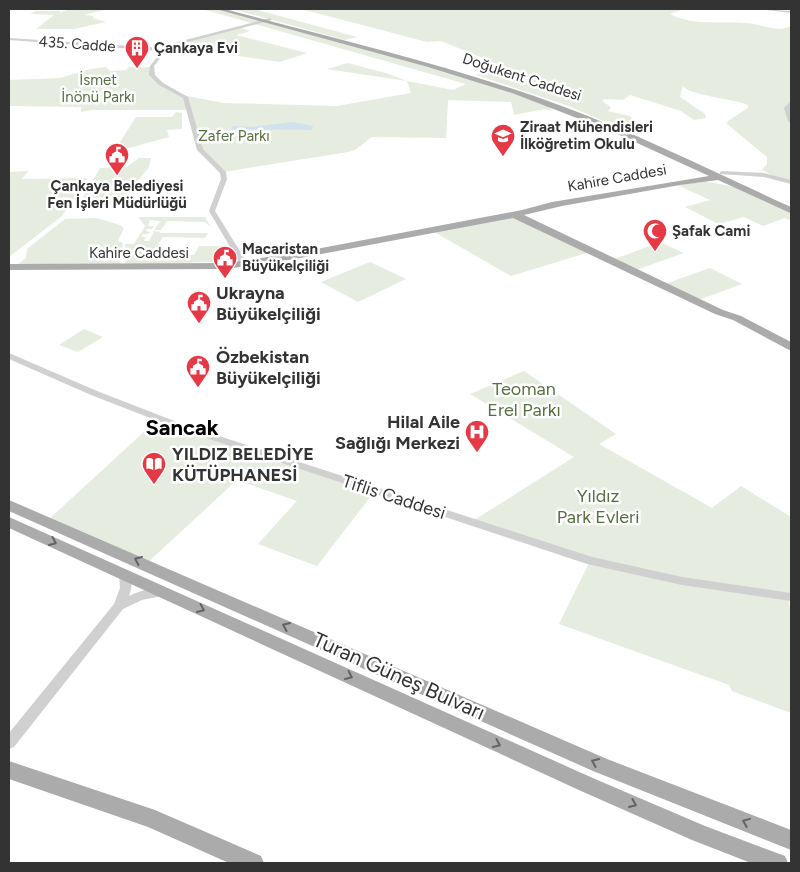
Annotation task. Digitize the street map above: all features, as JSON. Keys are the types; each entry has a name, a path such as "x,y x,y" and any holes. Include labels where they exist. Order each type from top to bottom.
{"main road":[{"name":"Doğukent Caddesi","path":"219,9 476,75 594,116 721,175"},
{"name":"Doğukent Caddesi","path":"232,9 499,87 585,118 721,175 750,184 791,204"},
{"path":"680,158 693,173 690,178 683,181"},
{"name":"Kahire Caddesi","path":"516,213 721,175"},
{"path":"683,181 750,184"},
{"name":"Doğukent Caddesi","path":"750,184 791,210"},
{"name":"Kahire Caddesi","path":"9,267 202,268 244,264 559,204"},
{"path":"538,224 537,213 546,208"},
{"path":"516,213 548,230"},
{"path":"516,213 719,312 791,352"},
{"path":"719,312 737,318 791,347"},
{"name":"Turan Güneş Bulvarı","path":"9,504 600,765 791,840"},
{"name":"Turan Güneş Bulvarı","path":"9,522 588,785 777,863"},
{"path":"9,770 155,820 253,863"}],"street":[{"path":"766,9 791,12"},
{"path":"244,264 212,211 224,179 223,172 200,150 185,97 161,84 152,75 152,66 164,50 181,43 266,20"},
{"name":"435. Cadde","path":"9,40 173,49"},
{"path":"164,50 173,49 181,43"},
{"path":"791,103 787,108 791,121"},
{"path":"721,175 764,175 789,181"},
{"path":"721,175 750,184 789,181"},
{"name":"Tiflis Caddesi","path":"9,356 158,419 591,561 682,581 791,597"},
{"path":"9,743 119,606 126,588 125,574"},
{"path":"119,606 140,596 163,592"}],"green space":[{"path":"70,9 107,9 84,15 93,16 93,18 106,22 74,29 36,29 54,15 30,14 36,11 61,11 59,13"},
{"name":"Zafer Parkı","path":"202,9 219,9 476,80 545,104 553,111 545,109 514,115 511,102 448,100 446,138 372,137 355,150 348,152 223,172 204,156 187,110 92,110 81,112 81,107 9,106 9,80 60,78 91,69 106,67 110,71 127,70 128,67 150,67 153,78 182,95 223,103 337,106 411,93 407,81 453,90 466,84"},
{"path":"232,9 254,9 357,37 345,40"},
{"path":"301,9 684,9 670,14 698,22 737,22 781,29 791,26 791,182 770,176 772,175 762,170 767,164 767,157 727,124 728,121 748,108 748,105 693,92 683,86 680,97 705,114 706,118 694,120 681,111 630,95 623,100 604,99 602,101 611,107 608,111 630,116 634,121 613,125 566,105 476,75 502,66 441,41 427,42"},
{"path":"238,27 250,31 236,35 307,53 280,62 174,47 181,43"},
{"path":"348,63 407,81 327,69"},
{"path":"176,112 182,113 182,129 167,130 169,137 129,148 117,147 136,117 172,117"},
{"path":"139,158 151,158 149,167 120,204 97,204 76,209 100,168 127,167"},
{"path":"28,171 22,179 87,178 62,216 9,257 9,172"},
{"path":"704,182 738,188 770,200 791,210 791,221 785,218 763,226 744,217 718,224 685,207 710,200 677,185"},
{"path":"514,215 593,251 511,276 429,229"},
{"path":"138,217 205,217 211,227 205,222 167,221 161,230 154,230 161,221 150,220 148,226 154,226 152,229 147,229 146,231 150,232 148,234 143,234 141,237 146,237 144,241 149,241 154,231 160,233 208,233 203,238 163,237 153,252 194,255 199,246 223,246 233,261 127,265 125,263 125,244 134,244 145,226"},
{"path":"97,218 124,228 118,241 123,243 120,266 17,265 26,258 27,249 65,219"},
{"path":"660,242 684,253 633,271 612,260"},
{"path":"370,262 406,279 358,302 321,282"},
{"path":"710,268 742,284 696,301 662,285"},
{"path":"84,329 103,337 78,352 59,345"},
{"path":"524,371 616,434 599,444 712,508 741,486 791,517 791,597 788,597 791,615 791,713 732,691 729,685 559,624 590,561 471,522 574,457 470,394"},
{"path":"158,419 375,491 317,566 258,544 297,501 237,480 146,564 47,521"}],"water":[{"path":"292,122 313,126 312,130 231,129 233,126 252,127"}],"place":[{"name":"Çankaya Evi","path":"137,69"},
{"name":"Ziraat Mühendisleri İlköğretim Okulu","path":"503,157"},
{"name":"Çankaya Belediyesi Fen İşleri Müdürlüğü","path":"117,176"},
{"name":"Şafak Cami","path":"655,252"},
{"name":"Macaristan Büyükelçiliği","path":"225,279"},
{"name":"Ukrayna Büyükelçiliği","path":"199,324"},
{"name":"Özbekistan Büyükelçiliği","path":"198,388"},
{"name":"Hilal Aile Sağlığı Merkezi","path":"477,453"},
{"name":"YILDIZ BELEDİYE KÜTÜPHANESİ","path":"154,485"}],"district":[{"name":"Sancak","path":"182,427"}],"park label":[{"name":"İsmet İnönü Parkı","path":"98,88"},
{"name":"Teoman Erel Parkı","path":"524,399"},
{"name":"Yıldız Park Evleri","path":"598,506"}]}
